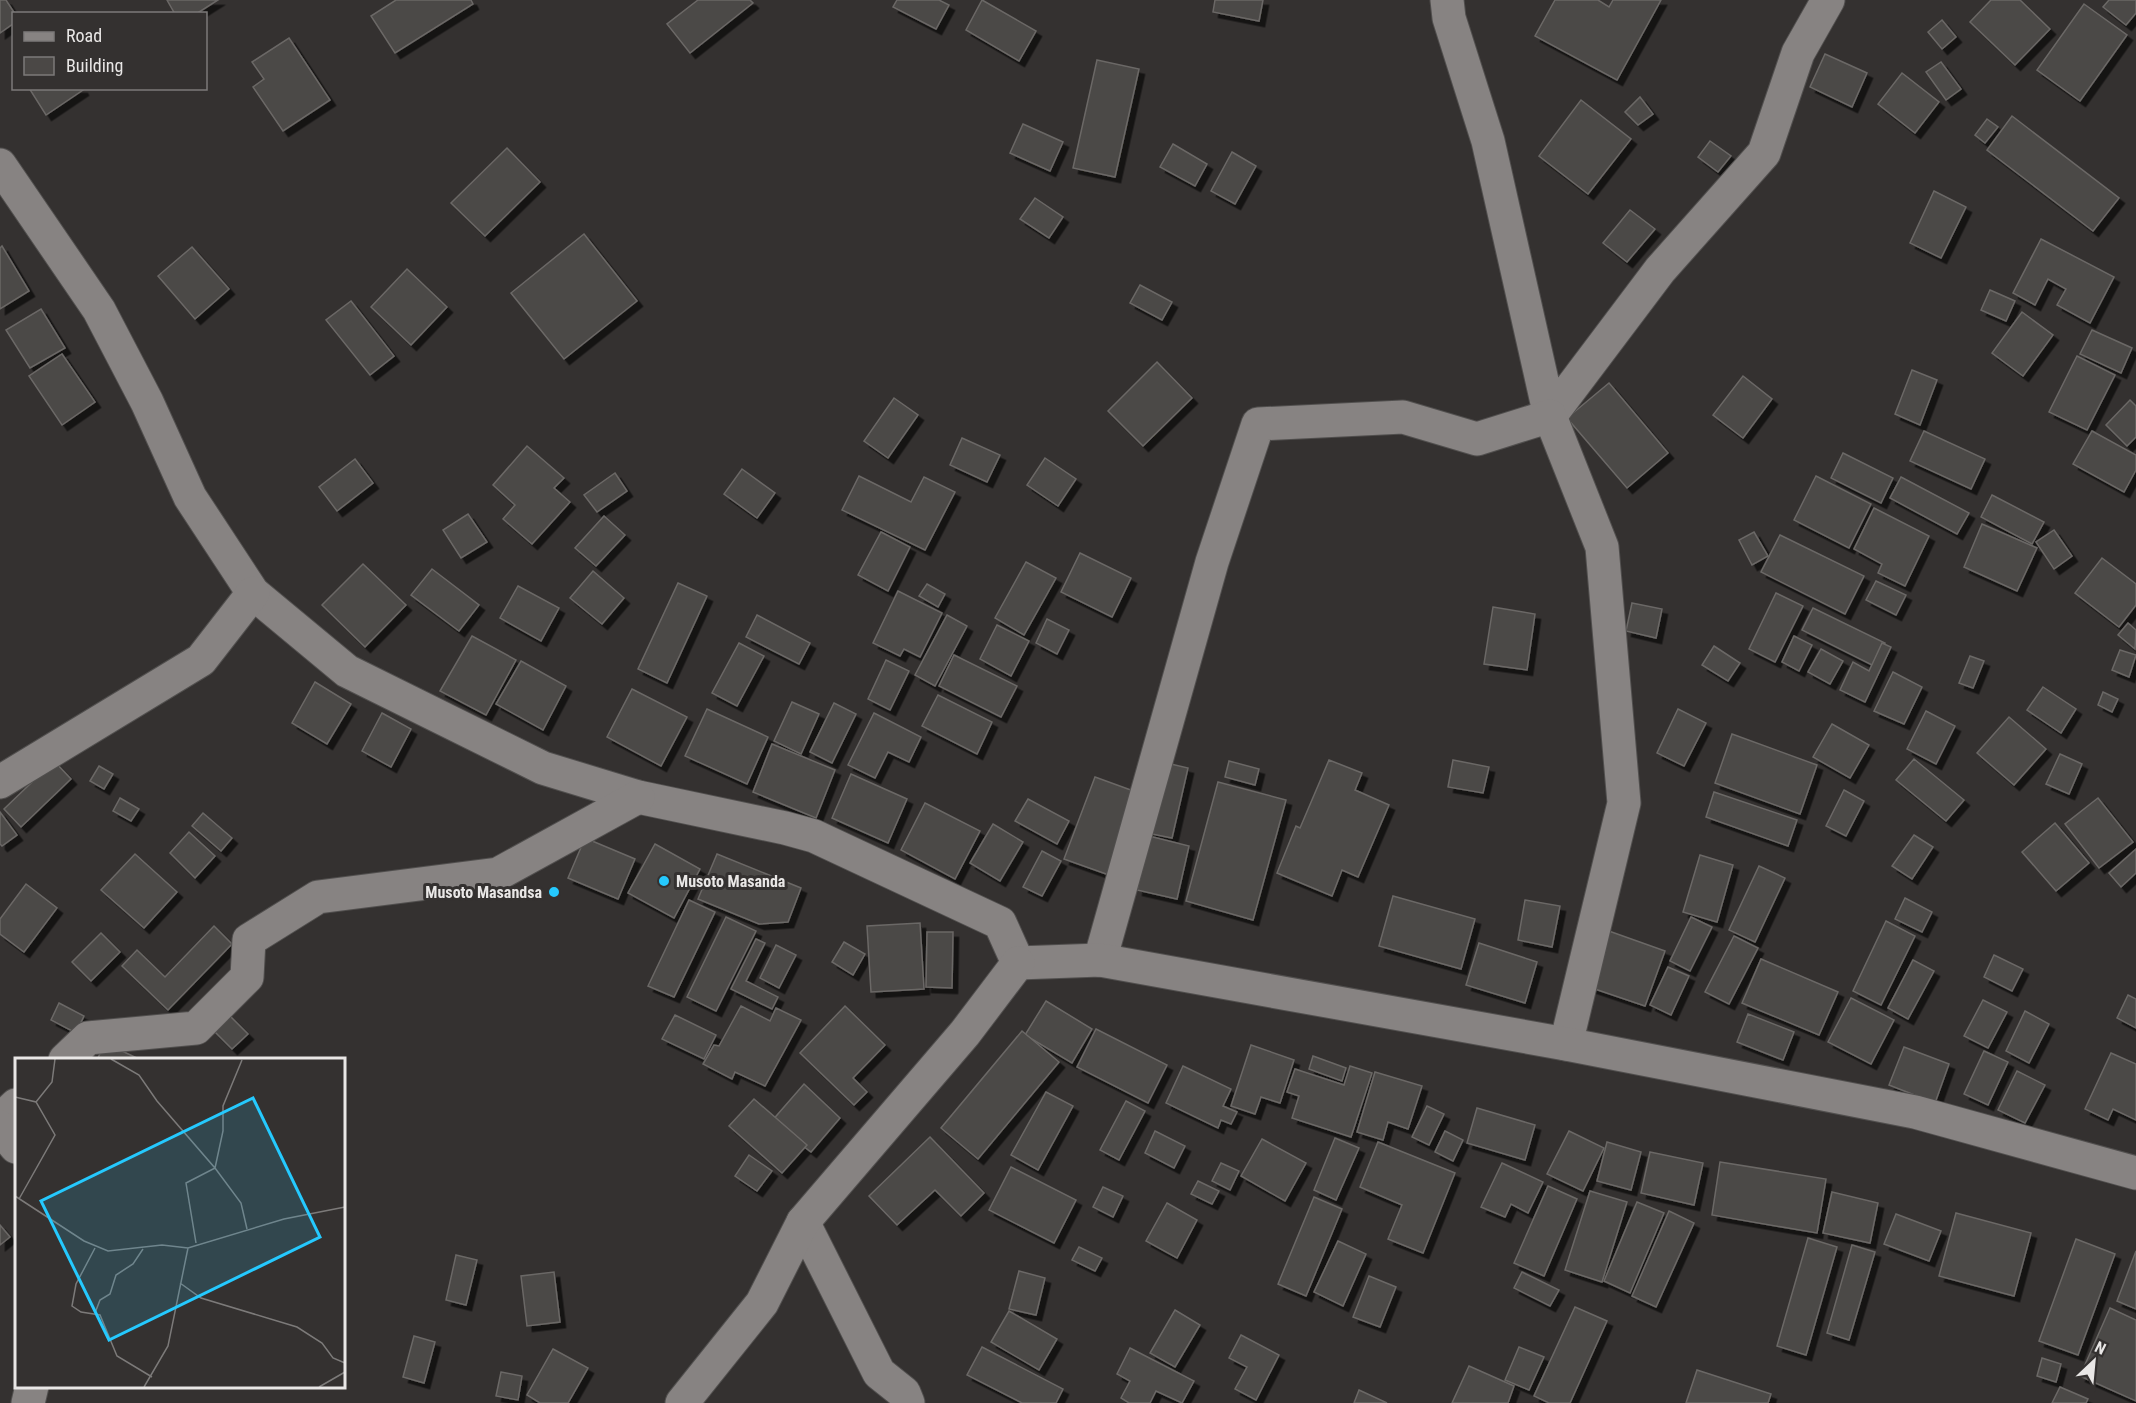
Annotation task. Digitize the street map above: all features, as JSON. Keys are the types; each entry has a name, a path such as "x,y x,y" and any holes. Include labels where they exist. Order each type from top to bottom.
{"street":[{"path":"1446,0 1449,18 1488,141 1550,417 1602,547 1623,803 1566,1044"},
{"path":"1100,960 1212,562 1258,424 1403,417 1477,439 1550,417 1660,270 1764,153 1798,52 1828,0"},
{"path":"0,165 99,310 147,402 190,497 253,593 347,671 543,768 638,797 814,836 1000,923 1018,963"},
{"path":"0,782 201,660 253,593"},
{"path":"66,1058 88,1038 196,1028 247,977 249,940 318,897 498,874 638,797"},
{"path":"1018,963 1100,960 1566,1044 1915,1112 2136,1173"},
{"path":"682,1403 762,1303 803,1222 965,1033 1018,963"},
{"path":"0,1120 15,1106"},
{"path":"0,1127 15,1146"},
{"path":"803,1222 879,1373 904,1393 908,1403"},
{"path":"28,1403 32,1388"}],"building":[{"path":"0,0 6,0 14,12 12,24 0,33"},
{"path":"167,0 218,0 199,12 174,12"},
{"path":"396,0 471,0 473,4 395,53 371,16"},
{"path":"698,0 750,0 753,3 690,53 667,24"},
{"path":"897,0 939,0 949,5 936,29 893,7"},
{"path":"982,0 1036,31 1019,61 966,30"},
{"path":"1215,0 1263,0 1259,21 1213,12"},
{"path":"1555,0 1598,0 1609,7 1613,0 1661,0 1617,80 1535,36"},
{"path":"1991,0 2020,0 2050,29 2015,65 1970,22"},
{"path":"2109,0 2136,0 2136,13 2126,25 2103,7"},
{"path":"2084,4 2127,35 2080,101 2037,70"},
{"path":"1942,20 1956,37 1942,49 1928,32"},
{"path":"289,38 330,100 283,131 253,87 264,79 252,62"},
{"path":"1825,54 1867,73 1852,107 1810,87"},
{"path":"1097,60 1139,69 1115,177 1073,168"},
{"path":"1941,62 1961,89 1946,100 1926,72"},
{"path":"1902,73 1939,102 1915,133 1878,104"},
{"path":"30,90 83,90 46,115"},
{"path":"1640,97 1653,114 1638,125 1625,112"},
{"path":"1581,100 1631,139 1588,194 1539,156"},
{"path":"2012,116 2119,198 2093,231 1987,150"},
{"path":"1987,119 1998,127 1985,143 1975,135"},
{"path":"1023,124 1063,142 1050,171 1010,153"},
{"path":"1710,141 1731,156 1718,172 1698,157"},
{"path":"1173,144 1207,164 1195,186 1160,167"},
{"path":"507,148 540,182 485,236 451,203"},
{"path":"1232,152 1256,166 1235,204 1211,191"},
{"path":"1934,191 1966,207 1941,258 1910,243"},
{"path":"1035,198 1063,217 1049,238 1020,219"},
{"path":"1630,210 1655,229 1627,262 1603,243"},
{"path":"584,234 637,301 564,359 511,293"},
{"path":"2041,239 2114,277 2090,323 2057,305 2066,289 2048,279 2035,305 2013,293"},
{"path":"2,246 29,291 0,309 0,248"},
{"path":"192,247 229,289 195,319 158,276"},
{"path":"407,269 447,307 411,345 371,307"},
{"path":"1140,285 1172,302 1162,320 1130,303"},
{"path":"1990,290 2015,301 2006,321 1981,310"},
{"path":"351,301 394,356 370,375 326,320"},
{"path":"41,309 65,348 30,368 6,330"},
{"path":"2022,312 2053,335 2023,376 1992,353"},
{"path":"2092,330 2132,348 2121,373 2080,354"},
{"path":"62,354 95,402 62,425 29,376"},
{"path":"2077,356 2115,375 2087,430 2049,412"},
{"path":"1157,362 1192,398 1143,446 1108,411"},
{"path":"1912,370 1937,380 1920,425 1895,414"},
{"path":"1743,376 1772,399 1743,438 1713,415"},
{"path":"1609,383 1668,453 1627,488 1567,418"},
{"path":"894,398 918,415 888,458 864,441"},
{"path":"2130,400 2136,406 2136,437 2127,446 2106,425"},
{"path":"1924,431 1985,459 1971,489 1910,461"},
{"path":"2092,431 2136,455 2136,470 2124,492 2073,464"},
{"path":"962,438 1000,455 987,482 950,465"},
{"path":"527,446 564,478 554,488 570,502 532,544 503,519 515,505 493,485"},
{"path":"1843,453 1893,478 1881,503 1831,478"},
{"path":"1045,458 1076,479 1058,506 1027,485"},
{"path":"355,459 373,483 337,511 319,487"},
{"path":"742,469 775,493 757,518 724,494"},
{"path":"615,473 627,491 597,512 584,495"},
{"path":"859,476 911,502 924,477 955,492 925,550 842,510"},
{"path":"1816,476 1871,504 1849,548 1794,520"},
{"path":"1901,477 1969,513 1957,534 1890,498"},
{"path":"1992,495 2044,522 2032,544 1981,517"},
{"path":"1874,508 1929,536 1905,586 1878,573 1882,564 1854,549"},
{"path":"468,514 487,542 461,558 443,530"},
{"path":"604,516 625,535 596,566 575,548"},
{"path":"1982,524 2037,548 2017,591 1964,567"},
{"path":"2054,530 2072,556 2054,569 2036,542"},
{"path":"881,532 910,547 888,591 858,575"},
{"path":"1754,532 1768,556 1752,565 1739,540"},
{"path":"1780,535 1864,576 1845,614 1761,572"},
{"path":"1080,553 1131,578 1112,617 1061,592"},
{"path":"2102,558 2136,584 2136,605 2119,627 2075,593"},
{"path":"1026,562 1056,578 1024,635 995,618"},
{"path":"363,564 406,605 365,647 322,605"},
{"path":"432,569 479,605 459,631 411,595"},
{"path":"593,571 624,598 602,624 570,598"},
{"path":"1876,581 1906,595 1896,615 1866,600"},
{"path":"678,583 707,596 667,683 638,669"},
{"path":"927,584 945,594 938,607 919,596"},
{"path":"518,586 559,608 541,641 500,618"},
{"path":"898,591 942,613 920,657 904,649 900,656 873,643"},
{"path":"1776,593 1803,606 1775,662 1749,649"},
{"path":"1632,603 1662,609 1656,638 1626,631"},
{"path":"1493,607 1535,614 1527,670 1484,664"},
{"path":"1813,608 1885,643 1874,666 1802,630"},
{"path":"757,615 810,643 799,664 746,637"},
{"path":"947,615 967,626 935,686 915,675"},
{"path":"1047,619 1069,630 1057,654 1036,643"},
{"path":"2128,623 2136,630 2135,649 2118,635"},
{"path":"997,625 1029,641 1011,676 980,659"},
{"path":"472,636 516,660 486,715 440,691"},
{"path":"1794,636 1812,645 1799,671 1782,662"},
{"path":"739,643 764,656 737,706 712,693"},
{"path":"1882,643 1891,647 1865,702 1840,690 1853,662 1869,671"},
{"path":"1714,646 1740,663 1728,681 1702,665"},
{"path":"1821,649 1843,661 1830,684 1808,672"},
{"path":"2120,650 2136,655 2129,677 2112,670"},
{"path":"954,655 1017,686 1001,717 939,686"},
{"path":"1970,656 1984,661 1973,688 1959,683"},
{"path":"886,660 909,671 890,710 868,699"},
{"path":"521,661 566,686 543,730 496,704"},
{"path":"1893,672 1922,687 1904,724 1874,711"},
{"path":"315,682 351,704 327,744 292,723"},
{"path":"2043,687 2076,709 2061,733 2027,710"},
{"path":"632,689 687,717 661,766 607,737"},
{"path":"2103,692 2118,699 2112,712 2098,705"},
{"path":"938,695 992,722 977,754 922,726"},
{"path":"792,702 819,714 801,754 774,741"},
{"path":"834,703 856,714 832,763 810,752"},
{"path":"707,709 768,737 747,784 685,756"},
{"path":"1678,709 1706,723 1684,766 1657,753"},
{"path":"1926,711 1955,726 1936,764 1907,749"},
{"path":"382,713 411,729 391,767 362,751"},
{"path":"874,713 921,737 909,762 888,752 875,778 848,765"},
{"path":"2009,717 2046,749 2014,785 1977,753"},
{"path":"1832,724 1869,745 1850,778 1813,757"},
{"path":"1732,734 1817,765 1800,814 1715,783"},
{"path":"772,744 835,770 816,818 753,792"},
{"path":"2060,754 2082,764 2069,794 2046,784"},
{"path":"1914,759 1964,800 1946,821 1896,780"},
{"path":"1329,760 1362,773 1355,790 1389,805 1358,877 1342,870 1332,896 1277,873 1296,826 1300,828"},
{"path":"1453,760 1489,767 1483,793 1448,787"},
{"path":"54,761 71,779 21,827 4,809"},
{"path":"1158,761 1188,768 1172,838 1142,832"},
{"path":"1229,761 1259,769 1255,785 1225,777"},
{"path":"99,766 113,774 104,789 90,781"},
{"path":"851,774 907,799 888,843 832,818"},
{"path":"1095,777 1139,793 1109,875 1064,859"},
{"path":"1218,782 1286,800 1253,920 1186,901"},
{"path":"1844,790 1864,801 1846,836 1826,826"},
{"path":"1714,792 1797,820 1788,846 1706,817"},
{"path":"120,798 139,809 131,821 113,811"},
{"path":"2098,798 2133,842 2099,868 2065,824"},
{"path":"1028,799 1069,821 1057,844 1015,821"},
{"path":"925,803 980,831 955,879 901,850"},
{"path":"0,812 17,835 2,846 0,844"},
{"path":"203,813 232,838 221,851 192,826"},
{"path":"2055,823 2089,863 2056,891 2022,852"},
{"path":"993,824 1023,842 1000,881 970,863"},
{"path":"189,832 215,856 195,878 170,853"},
{"path":"1914,835 1933,847 1912,879 1892,866"},
{"path":"1149,836 1189,846 1177,899 1137,890"},
{"path":"585,838 635,859 618,899 568,878"},
{"name":"Musoto Masanda","path":"655,844 700,869 674,918 628,893"},
{"path":"2136,849 2136,873 2121,887 2109,873"},
{"path":"1042,851 1061,861 1042,896 1023,887"},
{"path":"135,854 177,892 144,928 101,890"},
{"path":"717,854 801,888 788,922 759,924 698,899"},
{"path":"1700,855 1733,865 1717,922 1683,912"},
{"path":"1759,866 1785,878 1755,942 1729,930"},
{"path":"26,884 57,908 24,952 0,934 0,919"},
{"path":"1393,896 1475,919 1461,969 1379,946"},
{"path":"1905,898 1932,912 1922,932 1895,919"},
{"path":"689,900 715,912 674,997 648,986"},
{"path":"1525,900 1560,906 1552,947 1518,940"},
{"path":"726,917 756,931 716,1011 687,997"},
{"path":"1691,917 1712,927 1690,971 1670,961"},
{"path":"1886,921 1915,936 1881,1005 1853,991"},
{"path":"920,923 924,989 871,992 867,926"},
{"path":"214,926 232,944 168,1010 122,966 137,950 165,977"},
{"path":"1606,930 1665,951 1645,1006 1586,986"},
{"path":"927,932 953,932 952,988 926,987"},
{"path":"101,933 120,952 91,981 72,962"},
{"path":"1734,936 1758,948 1729,1004 1705,992"},
{"path":"756,939 765,943 746,981 778,997 772,1009 731,989"},
{"path":"844,942 865,954 853,975 832,962"},
{"path":"1479,943 1537,962 1525,1003 1466,985"},
{"path":"776,945 796,955 779,988 760,978"},
{"path":"1994,955 2023,969 2012,991 1984,977"},
{"path":"1761,959 1838,992 1819,1035 1742,1003"},
{"path":"1913,960 1934,971 1908,1019 1888,1008"},
{"path":"1668,967 1689,976 1671,1015 1650,1005"},
{"path":"2128,995 2136,999 2136,1028 2117,1018"},
{"path":"1851,998 1894,1020 1871,1064 1828,1042"},
{"path":"1983,1000 2007,1012 1988,1048 1964,1036"},
{"path":"1046,1001 1092,1029 1072,1063 1025,1035"},
{"path":"59,1003 84,1016 76,1033 51,1020"},
{"path":"741,1006 770,1021 776,1008 801,1020 765,1086 735,1072 732,1079 703,1064 714,1045 719,1046"},
{"path":"845,1006 885,1045 853,1078 867,1092 854,1105 800,1053"},
{"path":"2025,1011 2049,1024 2029,1063 2006,1051"},
{"path":"1748,1014 1794,1032 1783,1060 1737,1042"},
{"path":"675,1015 716,1035 704,1059 662,1039"},
{"path":"230,1016 248,1034 232,1049 214,1031"},
{"path":"1096,1029 1167,1065 1148,1103 1077,1067"},
{"path":"1022,1031 1059,1062 978,1159 941,1128"},
{"path":"105,1043 137,1058 98,1058"},
{"path":"1251,1045 1294,1060 1280,1103 1261,1097 1255,1114 1231,1106"},
{"path":"1904,1047 1949,1064 1935,1103 1889,1085"},
{"path":"1984,1051 2008,1062 1988,1105 1964,1094"},
{"path":"2111,1053 2136,1064 2136,1120 2113,1109 2108,1120 2085,1109"},
{"path":"1313,1056 1346,1068 1342,1081 1309,1069"},
{"path":"1183,1066 1231,1089 1223,1106 1237,1112 1231,1124 1221,1120 1218,1128 1166,1103"},
{"path":"1350,1066 1372,1073 1351,1137 1292,1118 1299,1096 1287,1092 1295,1069 1344,1085"},
{"path":"2017,1071 2045,1085 2025,1123 1998,1110"},
{"path":"1375,1072 1422,1086 1408,1129 1388,1122 1383,1140 1357,1132"},
{"path":"804,1084 840,1118 811,1152 771,1122"},
{"path":"1046,1092 1073,1106 1038,1170 1011,1155"},
{"path":"754,1099 807,1145 782,1173 729,1126"},
{"path":"1126,1101 1145,1111 1119,1160 1100,1150"},
{"path":"1427,1106 1444,1114 1429,1145 1412,1137"},
{"path":"1477,1108 1535,1125 1525,1160 1467,1143"},
{"path":"1155,1131 1185,1146 1174,1168 1145,1153"},
{"path":"1445,1131 1463,1140 1453,1161 1435,1152"},
{"path":"1569,1131 1604,1148 1583,1191 1547,1174"},
{"path":"930,1137 984,1193 961,1216 935,1190 897,1225 869,1196"},
{"path":"1335,1138 1359,1148 1336,1200 1314,1190"},
{"path":"1262,1139 1306,1163 1285,1201 1241,1176"},
{"path":"1378,1142 1455,1173 1423,1253 1388,1239 1402,1205 1360,1187"},
{"path":"1607,1142 1641,1152 1631,1190 1597,1181"},
{"path":"1650,1152 1703,1163 1694,1205 1641,1193"},
{"path":"749,1155 772,1171 757,1191 735,1176"},
{"path":"1720,1162 1826,1179 1817,1233 1712,1215"},
{"path":"1221,1163 1239,1171 1230,1190 1212,1181"},
{"path":"1502,1163 1543,1182 1528,1213 1511,1204 1505,1217 1481,1207"},
{"path":"1011,1167 1076,1200 1054,1243 989,1210"},
{"path":"1198,1181 1219,1191 1212,1204 1191,1194"},
{"path":"1548,1186 1577,1199 1544,1276 1514,1263"},
{"path":"1103,1187 1123,1196 1113,1217 1093,1207"},
{"path":"1590,1191 1627,1202 1602,1282 1565,1270"},
{"path":"1832,1192 1878,1203 1870,1243 1823,1233"},
{"path":"1314,1197 1342,1209 1306,1296 1278,1284"},
{"path":"1637,1202 1664,1213 1630,1293 1604,1281"},
{"path":"1167,1203 1197,1220 1177,1258 1146,1241"},
{"path":"1669,1211 1694,1223 1656,1307 1632,1296"},
{"path":"1956,1213 2031,1233 2014,1296 1939,1276"},
{"path":"1896,1214 1941,1231 1929,1261 1884,1244"},
{"path":"0,1225 10,1237 0,1245"},
{"path":"1808,1238 1837,1247 1806,1355 1777,1346"},
{"path":"2076,1239 2115,1254 2078,1355 2039,1341"},
{"path":"1338,1241 1366,1254 1343,1306 1314,1292"},
{"path":"1852,1245 1875,1252 1849,1340 1827,1333"},
{"path":"1079,1247 1102,1258 1095,1271 1072,1260"},
{"path":"2136,1251 2136,1309 2117,1301"},
{"path":"456,1255 477,1260 466,1305 446,1300"},
{"path":"1019,1271 1045,1278 1036,1315 1009,1309"},
{"path":"554,1272 560,1322 527,1326 521,1276"},
{"path":"1522,1272 1559,1290 1550,1306 1514,1288"},
{"path":"1369,1276 1396,1287 1380,1327 1353,1317"},
{"path":"1575,1307 1607,1321 1570,1403 1549,1403 1534,1396"},
{"path":"2110,1308 2136,1320 2136,1401 2080,1376"},
{"path":"1175,1310 1200,1325 1175,1367 1150,1353"},
{"path":"1009,1311 1057,1339 1039,1370 991,1342"},
{"path":"1241,1335 1279,1355 1256,1400 1235,1389 1247,1367 1229,1358"},
{"path":"414,1336 435,1342 424,1383 403,1377"},
{"path":"982,1347 1063,1389 1056,1403 1022,1403 967,1375"},
{"path":"1519,1347 1544,1357 1529,1390 1505,1380"},
{"path":"1130,1348 1194,1381 1182,1403 1156,1391 1150,1403 1129,1403 1121,1398 1130,1381 1117,1374"},
{"path":"553,1349 588,1368 568,1403 540,1403 527,1395"},
{"path":"2042,1358 2061,1364 2056,1382 2037,1376"},
{"path":"1469,1366 1514,1386 1508,1403 1452,1403"},
{"path":"1697,1370 1771,1394 1768,1403 1686,1403"},
{"path":"501,1372 522,1376 518,1400 496,1396"},
{"path":"2060,1387 2088,1399 2086,1403 2052,1403"},
{"path":"1359,1390 1387,1403 1354,1403"}],"place":[{"name":"Musoto Masanda","path":"664,881"},
{"name":"Musoto Masandsa","path":"554,892"}]}
